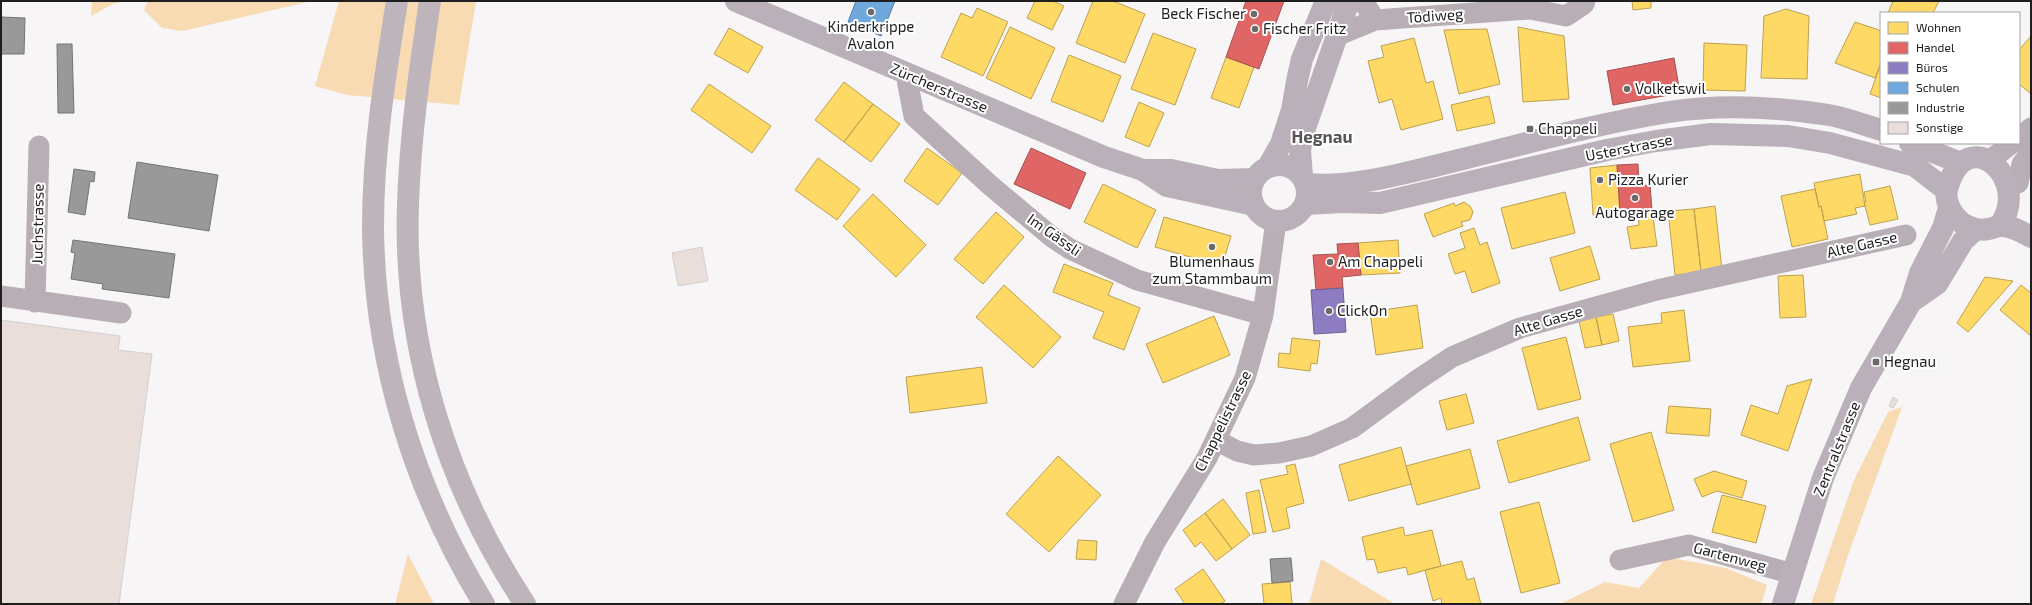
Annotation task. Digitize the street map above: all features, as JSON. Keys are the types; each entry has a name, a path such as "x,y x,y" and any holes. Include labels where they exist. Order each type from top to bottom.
{"highway":[{"path":"397,1 381,104 376,159 374,226 380,318 393,388 405,433 419,475 451,547 484,604"},
{"path":"430,1 417,91 408,206 410,283 416,333 432,405 456,476 489,546 525,604"}],"main road":[{"name":"Zürcherstrasse","path":"736,1 1104,157 1143,170 1167,186 1254,205"},
{"path":"1326,1 1302,59 1296,81 1292,110 1281,144 1252,187 1251,196 1254,205 1259,212 1267,218 1276,221 1293,218 1305,188 1300,150 1301,141 1349,1"},
{"name":"Usterstrasse","path":"1305,188 1339,185 1410,171 1602,126 1670,112 1722,108 1775,109 1831,116 1880,130"},
{"name":"Usterstrasse","path":"1305,188 1342,202 1380,204 1607,150 1656,141 1711,134 1788,136 1830,143 1915,166 1948,199 1954,215 1964,224 1976,229"},
{"path":"1913,144 1961,163"},
{"path":"1948,199 1951,176 1961,163 1974,157 1993,158 2004,163 2013,172 2021,198 2010,218 2000,225 1988,229 1976,229"},
{"path":"1262,173 1278,165 1287,166 1296,170 1305,188"},
{"name":"Zürcherstrasse","path":"1143,170 1171,170 1218,180 1262,173"},
{"name":"Zentralstrasse","path":"1783,604 1823,478 1861,388 1911,302 1920,274 1943,228 1948,199"},
{"path":"2000,225 2017,229 2031,237"},
{"name":"Zentralstrasse","path":"1911,302 1937,284 1963,241 1976,229"}],"street":[{"path":"1363,1 1375,20"},
{"name":"Tödiweg","path":"1336,36 1375,20 1530,9 1566,16 1584,4 1585,1"},
{"name":"Im Gässli","path":"906,74 914,116 991,186 1070,249 1137,280 1263,315"},
{"path":"2020,137 2031,128"},
{"path":"1993,158 2011,144"},
{"name":"Juchstrasse","path":"35,302 39,146"},
{"path":"2021,198 2022,164 2031,152"},
{"name":"Chappelistrasse","path":"1124,604 1155,542 1216,440 1248,372 1263,315 1276,221"},
{"name":"Alte Gasse","path":"1216,440 1237,451 1254,455 1280,453 1312,446 1352,428 1416,381 1452,357 1520,328 1657,290 1906,235"},
{"path":"1,296 121,313"},
{"name":"Gartenweg","path":"1620,560 1689,544 1793,574"}],"shaded area":[{"path":"92,1 124,1 113,4 91,16"},
{"path":"148,1 312,1 182,31 162,28 144,10"},
{"path":"339,1 476,1 459,105 347,95 315,86"},
{"path":"1902,407 1847,558 1833,604 1811,604 1854,480 1888,412"},
{"path":"408,554 434,604 395,604"},
{"path":"1667,557 1726,568 1767,585 1761,604 1560,604 1605,582 1639,588"},
{"path":"1321,559 1395,604 1309,604"}],"building: Wohnen":[{"path":"1035,1 1053,1 1064,6 1052,30 1027,18"},
{"path":"1093,1 1113,1 1145,14 1125,63 1076,43"},
{"path":"1632,1 1651,1 1651,8 1633,10"},
{"path":"1893,1 1939,1 1934,12 1888,12"},
{"path":"977,8 1008,22 983,76 941,57 961,13 972,18"},
{"path":"1786,9 1809,16 1807,79 1761,78 1764,16"},
{"path":"1855,22 1879,30 1880,66 1875,78 1835,63"},
{"path":"1010,27 1055,48 1031,99 986,78"},
{"path":"1518,27 1564,36 1569,99 1523,102"},
{"path":"729,28 763,47 748,73 714,54"},
{"path":"1487,29 1500,84 1459,94 1444,30"},
{"path":"1153,33 1196,49 1175,105 1131,89"},
{"path":"2031,36 2031,94 2020,85 2020,49"},
{"path":"1414,38 1426,83 1433,81 1443,119 1401,130 1392,99 1379,103 1368,61 1384,57 1381,46"},
{"path":"1704,43 1747,45 1745,91 1703,90"},
{"path":"1069,55 1121,76 1103,122 1051,101"},
{"path":"1226,57 1254,67 1239,108 1211,98"},
{"path":"1880,66 1880,98 1870,94"},
{"path":"844,82 873,104 844,142 815,120"},
{"path":"709,84 771,126 752,153 691,110"},
{"path":"1489,96 1495,123 1457,131 1451,105"},
{"path":"1139,102 1164,113 1149,147 1125,137"},
{"path":"873,104 900,124 871,162 844,142"},
{"path":"927,148 962,173 938,205 904,181"},
{"path":"818,158 860,189 837,220 795,190"},
{"path":"1617,165 1620,213 1593,215 1590,168"},
{"path":"1860,174 1865,206 1855,208 1857,214 1824,221 1821,206 1819,207 1814,183"},
{"path":"1103,184 1156,210 1137,248 1084,222"},
{"path":"1890,186 1898,219 1870,225 1864,202 1866,202 1864,192"},
{"path":"1815,189 1819,207 1821,206 1828,239 1792,247 1781,196"},
{"path":"1565,192 1575,233 1512,249 1501,208"},
{"path":"873,194 926,245 896,277 843,226"},
{"path":"1464,202 1470,206 1473,212 1470,220 1461,222 1463,226 1433,237 1424,214 1454,203 1455,206"},
{"path":"1715,206 1722,270 1701,272 1694,209"},
{"path":"1694,209 1701,272 1675,275 1668,211"},
{"path":"1652,210 1657,246 1631,249 1627,227 1639,225 1638,212"},
{"path":"996,212 1024,237 983,284 954,259"},
{"path":"1164,217 1231,236 1222,266 1155,247"},
{"path":"1474,228 1480,245 1487,242 1500,283 1472,293 1465,271 1455,274 1448,254 1465,248 1460,233"},
{"path":"1398,240 1400,273 1361,275 1358,243"},
{"path":"1590,246 1600,279 1560,291 1550,258"},
{"path":"1064,264 1113,283 1108,295 1140,308 1124,350 1093,338 1104,312 1053,292"},
{"path":"1803,275 1806,317 1780,318 1778,276"},
{"path":"1985,277 2013,281 1968,332 1957,323"},
{"path":"1004,285 1061,337 1033,368 976,317"},
{"path":"2021,285 2031,293 2031,336 2000,310"},
{"path":"1417,305 1423,348 1376,355 1370,312"},
{"path":"1684,310 1690,361 1633,367 1628,327 1662,323 1661,313"},
{"path":"1613,314 1619,341 1602,345 1596,317"},
{"path":"1214,316 1230,355 1163,383 1146,344"},
{"path":"1596,317 1602,345 1585,348 1579,321"},
{"path":"1566,337 1581,399 1538,410 1522,348"},
{"path":"1292,338 1320,341 1317,364 1311,363 1310,371 1278,367 1279,353 1290,354"},
{"path":"982,367 987,403 910,413 906,377"},
{"path":"1812,379 1788,451 1741,435 1751,405 1778,414 1787,386"},
{"path":"1466,394 1474,423 1447,430 1439,401"},
{"path":"1669,406 1711,409 1709,436 1666,433"},
{"path":"1578,417 1590,460 1509,483 1497,441"},
{"path":"1651,432 1674,510 1633,522 1610,444"},
{"path":"1401,447 1411,484 1349,501 1339,465"},
{"path":"1470,449 1480,488 1417,505 1406,466"},
{"path":"1058,456 1101,495 1049,552 1006,514"},
{"path":"1295,464 1304,503 1286,508 1290,528 1273,532 1260,480 1288,474 1286,466"},
{"path":"1714,471 1747,481 1742,498 1717,491 1702,497 1694,479"},
{"path":"1259,490 1266,532 1253,534 1246,493"},
{"path":"1722,495 1766,506 1756,543 1712,532"},
{"path":"1223,499 1250,535 1232,549 1205,513"},
{"path":"1539,502 1560,583 1521,593 1500,512"},
{"path":"1205,513 1232,549 1216,561 1201,542 1195,547 1183,530"},
{"path":"1403,527 1405,536 1432,530 1441,566 1408,575 1406,567 1378,573 1374,559 1367,560 1362,537"},
{"path":"1078,540 1097,541 1096,560 1076,559"},
{"path":"1462,561 1467,580 1474,578 1481,604 1442,604 1441,598 1433,601 1425,570"},
{"path":"1203,569 1225,601 1220,604 1185,604 1175,589"},
{"path":"1290,582 1292,604 1264,604 1262,584"}],"building: Handel":[{"name":"Fischer Fritz","path":"1246,1 1284,1 1259,69 1226,57"},
{"path":"1674,58 1680,93 1613,105 1607,71"},
{"path":"1031,148 1086,173 1070,209 1014,184"},
{"name":"Autogarage","path":"1638,164 1639,186 1650,185 1652,210 1620,213 1617,165"},
{"path":"1358,243 1361,275 1342,277 1343,288 1316,290 1313,255 1338,254 1337,244"}],"building: Büros":[{"name":"ClickOn","path":"1343,288 1346,332 1314,334 1311,290"}],"building: Schulen":[{"name":"Kinderkrippe Avalon","path":"856,1 895,1 881,36 848,22"}],"building: Industrie":[{"path":"1,17 25,18 24,54 1,54"},
{"path":"57,44 72,44 74,113 58,113"},
{"path":"137,162 218,175 209,231 128,218"},
{"path":"74,169 95,172 94,182 90,181 85,215 68,212"},
{"path":"73,240 175,254 169,298 102,289 103,284 71,279 75,253 71,252"},
{"path":"1291,558 1293,581 1272,583 1270,559"}],"building: Sonstige":[{"path":"702,247 708,281 678,286 672,253"},
{"path":"1,320 120,336 118,350 152,354 119,604 1,604"},
{"path":"1893,397 1898,400 1893,408 1889,406"}],"place":[{"name":"Kinderkrippe Avalon","path":"871,12"},
{"name":"Beck Fischer","path":"1254,14"},
{"name":"Fischer Fritz","path":"1255,29"},
{"name":"Volketswil","path":"1627,89"},
{"name":"Chappeli","path":"1530,129"},
{"name":"Pizza Kurier","path":"1600,180"},
{"name":"Autogarage","path":"1635,198"},
{"name":"Blumenhaus zum Stammbaum","path":"1212,247"},
{"name":"Am Chappeli","path":"1330,262"},
{"name":"ClickOn","path":"1329,311"},
{"name":"Hegnau","path":"1876,362"}],"district":[{"name":"Hegnau","path":"1322,137"}]}
